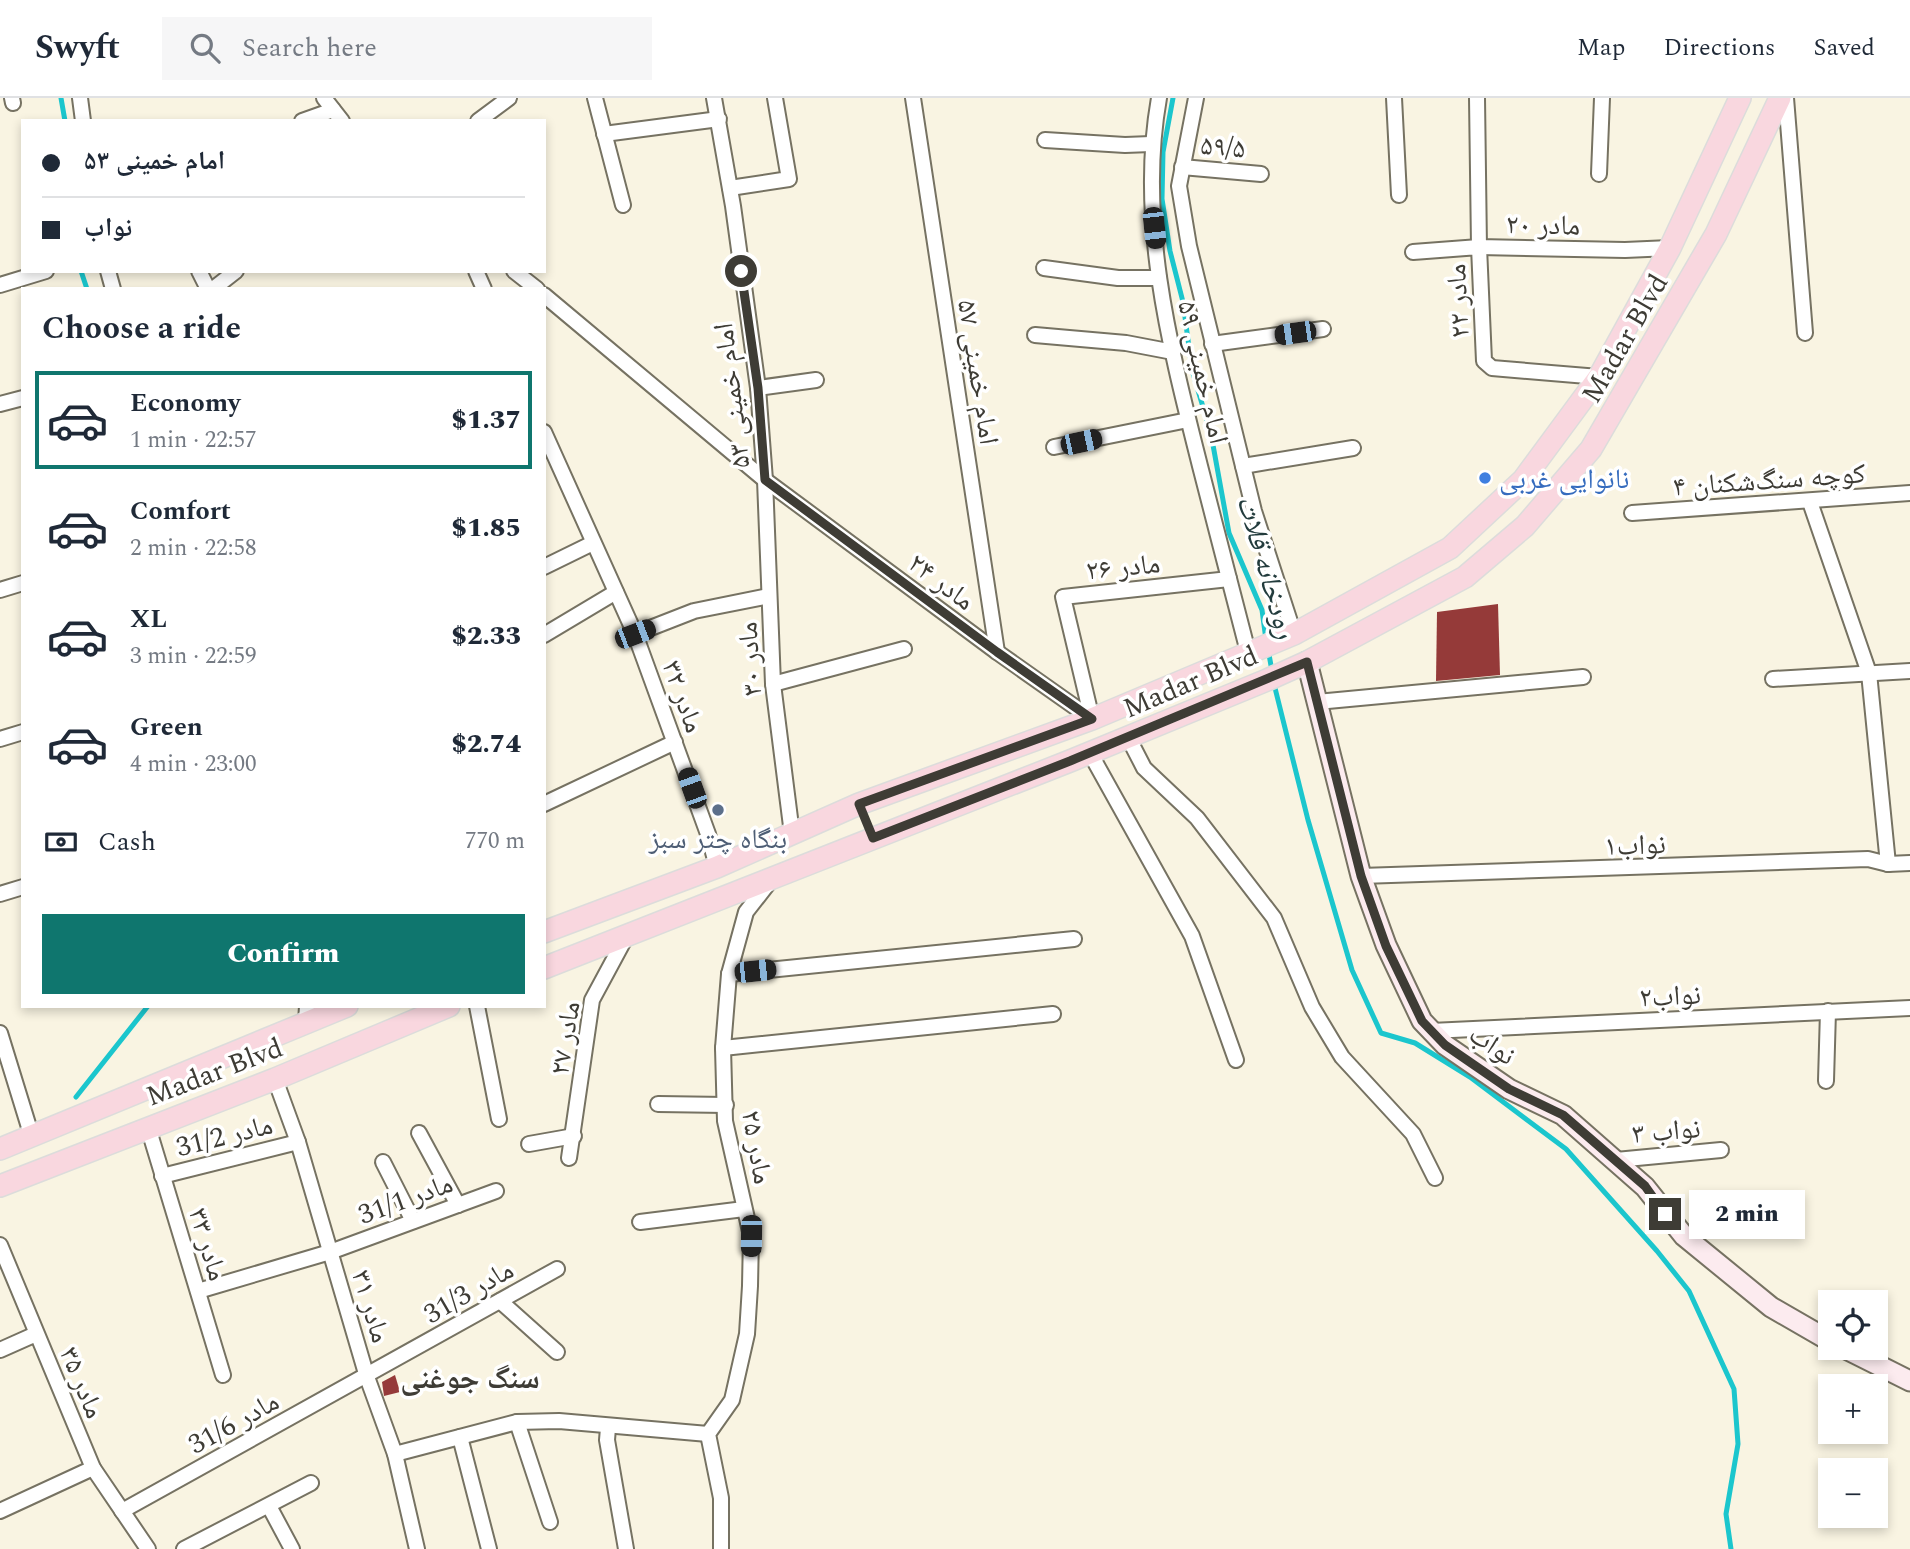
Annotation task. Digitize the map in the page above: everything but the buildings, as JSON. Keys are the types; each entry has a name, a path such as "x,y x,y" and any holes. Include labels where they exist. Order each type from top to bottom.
{"main road":[{"name":"Madar Blvd","path":"546,931 717,867 859,804 1092,719 1288,636 1450,548 1523,480 1599,377 1670,248 1740,98"},
{"name":"Madar Blvd","path":"546,967 1090,753 1267,680 1465,577 1525,526 1566,482 1591,450 1716,234 1780,98"},
{"path":"859,804 873,838"},
{"name":"Madar Blvd","path":"0,1149 306,1014 337,1008"},
{"name":"Madar Blvd","path":"0,1186 275,1079 444,1008"}],"street":[{"path":"80,98 83,119"},
{"path":"481,119 509,98"},
{"path":"595,98 623,205"},
{"name":"امام خمینی ۵۳","path":"715,98 758,388 765,480"},
{"path":"730,188 789,179 775,98"},
{"name":"امام خمینی ۵۷","path":"912,98 997,652"},
{"name":"امام خمینی ۵۹","path":"1159,98 1151,144 1159,278 1188,420 1228,579 1253,650"},
{"name":"امام خمینی ۵۹","path":"1196,98 1179,186 1212,344 1288,636"},
{"path":"1394,98 1399,195"},
{"name":"مادر ۲۰","path":"1478,98 1479,247 1625,250 1670,248"},
{"path":"1599,174 1602,98"},
{"path":"1786,98 1805,333"},
{"path":"307,119 333,109"},
{"path":"604,134 719,119"},
{"path":"1045,140 1151,144"},
{"name":"۵۹/۵","path":"1182,167 1261,174"},
{"path":"1413,252 1479,247"},
{"name":"مادر ۲۲","path":"1479,247 1484,360 1492,368 1599,377"},
{"path":"1044,268 1118,278 1159,278"},
{"path":"0,285 39,273"},
{"path":"214,287 233,273"},
{"path":"517,273 534,287"},
{"name":"مادر ۲۴","path":"546,297 765,480 1092,719"},
{"path":"1212,344 1322,329"},
{"path":"1035,335 1126,343 1173,352"},
{"path":"758,388 816,380"},
{"path":"0,404 21,399"},
{"path":"1054,447 1188,420"},
{"name":"مادر ۳۲","path":"546,437 635,634 708,834 717,867"},
{"path":"1243,466 1353,448"},
{"name":"مادر ۳۰","path":"765,480 773,684 792,834"},
{"name":"کوچه سنگ‌شکنان ۴","path":"1632,513 1910,493"},
{"path":"1810,502 1869,673 1888,864"},
{"path":"546,566 593,543"},
{"name":"مادر ۲۶","path":"1092,719 1063,597 1228,579"},
{"path":"0,590 21,584"},
{"path":"546,634 616,592"},
{"path":"635,634 694,611 769,596"},
{"path":"773,684 904,649"},
{"name":"نواب","path":"1301,664 1317,702 1361,876 1386,946 1422,1021 1445,1045 1509,1089 1563,1115 1645,1186 1684,1236 1771,1307 1818,1334"},
{"path":"1773,679 1910,671"},
{"path":"1317,702 1583,677"},
{"path":"0,739 21,733"},
{"path":"1128,737 1144,768 1197,818 1274,918 1312,1007 1342,1057 1413,1134 1434,1178"},
{"path":"546,803 675,742"},
{"path":"1090,753 1192,936 1236,1060"},
{"name":"نواب۱","path":"1361,876 1868,859 1888,864 1910,863"},
{"name":"مادر ۲۵","path":"708,1434 732,1400 747,1334 751,1236 730,1150 723,1048 729,974 746,912 772,879"},
{"path":"0,894 21,888"},
{"name":"مادر ۲۷","path":"569,1158 592,1000 627,934"},
{"path":"729,974 1074,939"},
{"path":"477,1008 499,1119"},
{"name":"نواب۲","path":"1432,1031 1910,1008"},
{"path":"1826,1081 1828,1012"},
{"path":"723,1048 1053,1014"},
{"path":"0,1033 32,1137"},
{"name":"مادر ۳۱","path":"275,1079 298,1142 367,1377 395,1454 417,1549"},
{"path":"658,1104 726,1105"},
{"name":"مادر ۳۳","path":"148,1127 223,1376"},
{"path":"419,1133 458,1205"},
{"path":"529,1144 574,1136"},
{"name":"مادر 31/2","path":"162,1176 298,1142"},
{"name":"نواب ۳","path":"1616,1160 1721,1150"},
{"path":"383,1162 413,1221"},
{"name":"مادر 31/1","path":"198,1291 330,1252 496,1191"},
{"path":"640,1222 744,1209"},
{"name":"مادر ۳۵","path":"0,1245 93,1468 148,1549"},
{"name":"مادر 31/3","path":"367,1377 557,1269"},
{"path":"500,1301 557,1352"},
{"path":"0,1350 36,1334"},
{"path":"1868,1360 1910,1381"},
{"name":"مادر 31/6","path":"122,1511 367,1377"},
{"path":"395,1454 517,1422 559,1421 708,1434 721,1498 721,1549"},
{"path":"517,1422 550,1522"},
{"path":"608,1427 607,1440 626,1549"},
{"path":"460,1437 489,1549"},
{"path":"0,1511 93,1468"},
{"path":"184,1549 310,1483"},
{"path":"269,1506 292,1549"}],"waterway":[{"path":"61,98 65,119"},
{"name":"رودخانه قلات","path":"1173,98 1163,152 1162,199 1170,251 1183,302 1192,370 1211,434 1229,533 1262,610 1266,640"},
{"path":"82,273 86,287"},
{"name":"رودخانه قلات","path":"1268,649 1272,671"},
{"name":"رودخانه قلات","path":"1274,684 1308,820 1352,970 1381,1033 1415,1043 1470,1077 1566,1149 1689,1291 1734,1389 1738,1444 1726,1514 1731,1549"},
{"path":"76,1097 146,1008"}],"place":[{"name":"نانوایی غربی","path":"1485,478"},
{"name":"بنگاه چتر سبز","path":"718,810"}],"district":[{"name":"سنگ جوغنی","path":"470,1378"}],"route":[{"path":"741,271 758,388 765,480 1092,719 859,804 873,838 1070,761 1307,662 1322,716 1341,806 1361,876 1386,946 1422,1021 1445,1045 1509,1089 1563,1115 1645,1186 1665,1214"}]}
